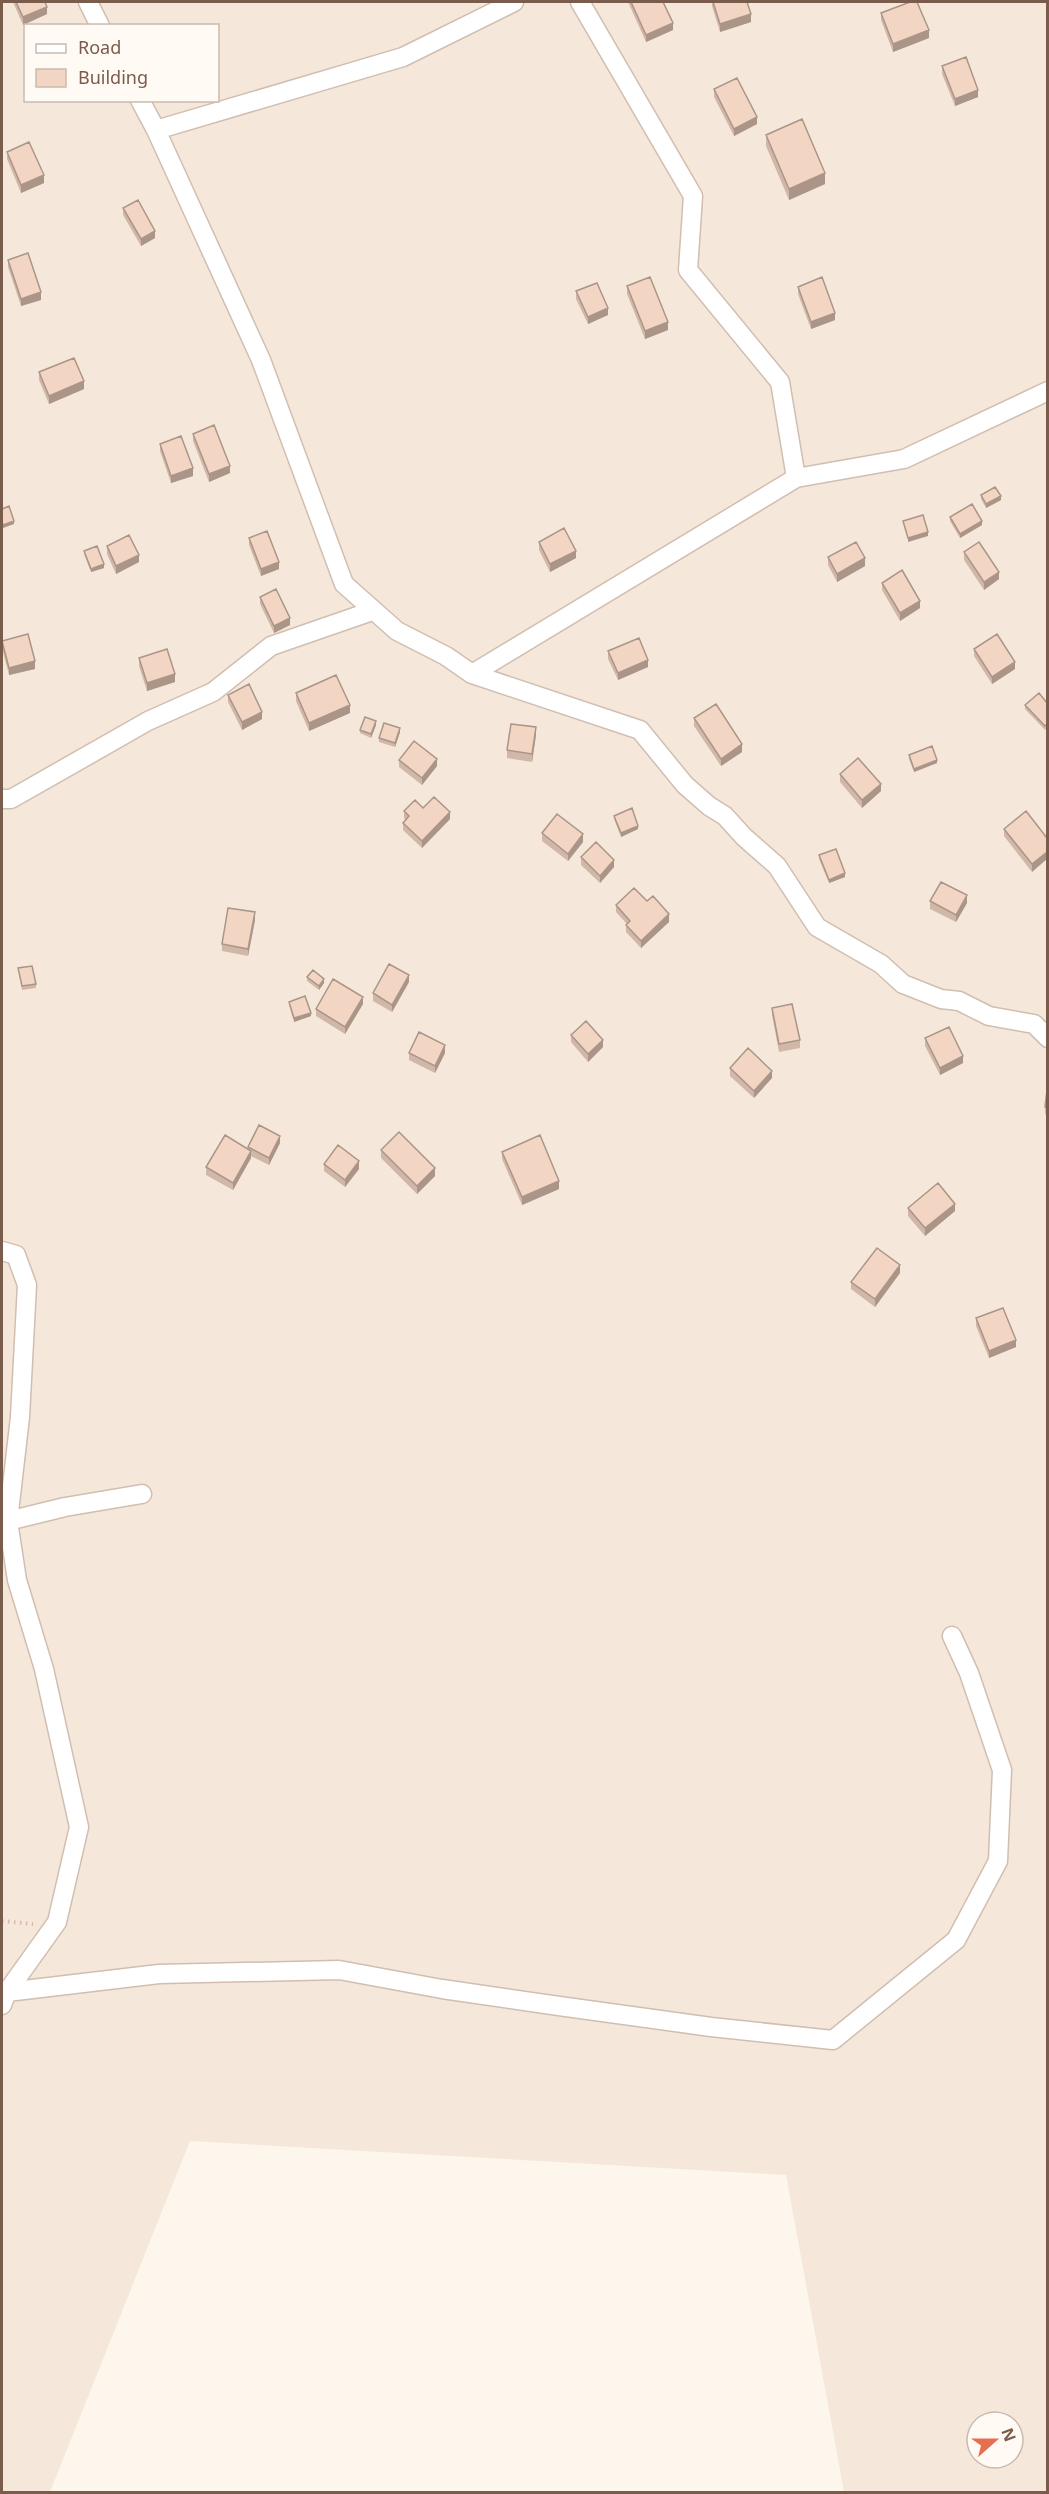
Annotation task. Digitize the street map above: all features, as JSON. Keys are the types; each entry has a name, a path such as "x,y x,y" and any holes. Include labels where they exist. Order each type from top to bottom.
{"street":[{"path":"88,2 99,24"},
{"path":"156,130 403,57 514,2"},
{"path":"579,2 693,196 688,270 780,382 796,478"},
{"path":"141,102 261,360 344,584 397,631 446,656 472,674 640,730 685,785 709,806 725,816 744,837 777,866 817,927 881,964 903,984 941,999 959,1001 989,1016 1034,1024 1047,1038"},
{"path":"472,674 796,478 904,459 1047,391"},
{"path":"2,799 11,799 148,721 213,692 271,646 372,610"},
{"path":"2,1251 16,1256 27,1285 20,1417 5,1525 17,1580 44,1669 79,1827 57,1922 4,1998"},
{"path":"5,1525 64,1507 141,1494"},
{"path":"4,1998 159,1974 339,1970 442,1989 559,2006 711,2027 833,2040 956,1940 998,1861 1002,1770 969,1673 952,1636"}],"path":[{"path":"2,1921 28,1924 57,1922"}],"shaded area":[{"path":"2,2 1047,2 1047,2492 844,2492 786,2175 190,2141 50,2492 2,2492"}],"building":[{"path":"16,2 45,2 47,7 23,17"},
{"path":"631,2 663,2 673,23 646,35"},
{"path":"713,2 747,2 751,14 720,24"},
{"path":"910,2 917,2 929,30 893,44 881,13"},
{"path":"966,57 978,90 955,99 942,66"},
{"path":"737,78 757,117 734,129 714,89"},
{"path":"802,119 825,173 789,189 766,135"},
{"path":"29,142 44,175 21,185 7,152"},
{"path":"138,200 155,231 141,239 123,208"},
{"path":"28,253 41,292 21,299 8,260"},
{"path":"650,277 668,322 645,331 627,286"},
{"path":"822,277 835,313 811,322 798,287"},
{"path":"597,283 608,308 588,317 576,291"},
{"path":"74,358 84,381 49,396 39,372"},
{"path":"214,425 230,466 209,474 193,434"},
{"path":"181,436 193,468 171,476 160,444"},
{"path":"995,487 1001,496 986,504 981,495"},
{"path":"972,504 982,521 960,534 950,517"},
{"path":"9,506 14,521 3,525 2,509"},
{"path":"923,515 928,532 908,538 903,521"},
{"path":"564,528 576,551 550,564 539,542"},
{"path":"267,531 279,562 261,569 249,538"},
{"path":"129,535 139,555 116,566 107,546"},
{"path":"856,542 865,558 837,574 828,557"},
{"path":"979,542 999,572 984,582 964,552"},
{"path":"97,546 104,564 91,569 84,551"},
{"path":"902,570 920,601 900,613 882,583"},
{"path":"276,589 290,618 274,626 260,597"},
{"path":"28,634 35,661 9,668 2,641"},
{"path":"997,634 1015,662 992,677 974,649"},
{"path":"639,638 648,660 618,673 608,651"},
{"path":"167,649 175,674 147,683 139,658"},
{"path":"336,675 350,705 309,723 296,693"},
{"path":"249,684 262,712 242,722 228,695"},
{"path":"1039,693 1047,703 1047,724 1045,726 1025,705"},
{"path":"716,704 742,744 721,759 694,718"},
{"path":"365,717 376,721 371,734 360,730"},
{"path":"384,723 400,728 395,743 379,738"},
{"path":"511,724 536,727 532,754 507,750"},
{"path":"414,741 437,759 422,778 399,760"},
{"path":"932,746 937,760 914,769 909,755"},
{"path":"858,758 881,784 862,800 840,774"},
{"path":"434,797 450,812 422,841 403,823 409,816 404,811 415,800 423,808"},
{"path":"632,808 638,826 621,833 614,816"},
{"path":"1026,811 1047,838 1047,852 1032,864 1004,829"},
{"path":"557,814 583,834 568,854 542,833"},
{"path":"596,842 614,860 600,876 581,857"},
{"path":"836,849 845,873 829,880 819,855"},
{"path":"941,882 967,895 956,915 930,901"},
{"path":"634,888 647,901 653,896 669,914 641,941 626,925 630,921 616,905"},
{"path":"228,908 255,912 248,949 222,944"},
{"path":"389,964 409,975 392,1005 373,993"},
{"path":"32,966 36,984 22,986 18,968"},
{"path":"313,970 324,979 319,986 307,977"},
{"path":"333,979 363,997 345,1027 316,1009"},
{"path":"305,996 311,1013 294,1018 289,1002"},
{"path":"792,1004 800,1040 779,1044 772,1008"},
{"path":"586,1021 603,1040 588,1054 571,1035"},
{"path":"949,1027 963,1056 940,1068 925,1038"},
{"path":"419,1032 445,1045 435,1066 409,1053"},
{"path":"748,1048 772,1071 754,1091 730,1068"},
{"path":"259,1125 280,1136 269,1158 248,1147"},
{"path":"399,1132 435,1168 417,1186 381,1150"},
{"path":"225,1135 251,1151 233,1183 206,1167"},
{"path":"540,1135 559,1181 522,1197 502,1152"},
{"path":"338,1145 359,1161 345,1180 324,1164"},
{"path":"938,1183 955,1204 925,1228 908,1208"},
{"path":"877,1248 900,1265 875,1299 851,1282"},
{"path":"1003,1308 1016,1340 989,1351 976,1318"}]}
